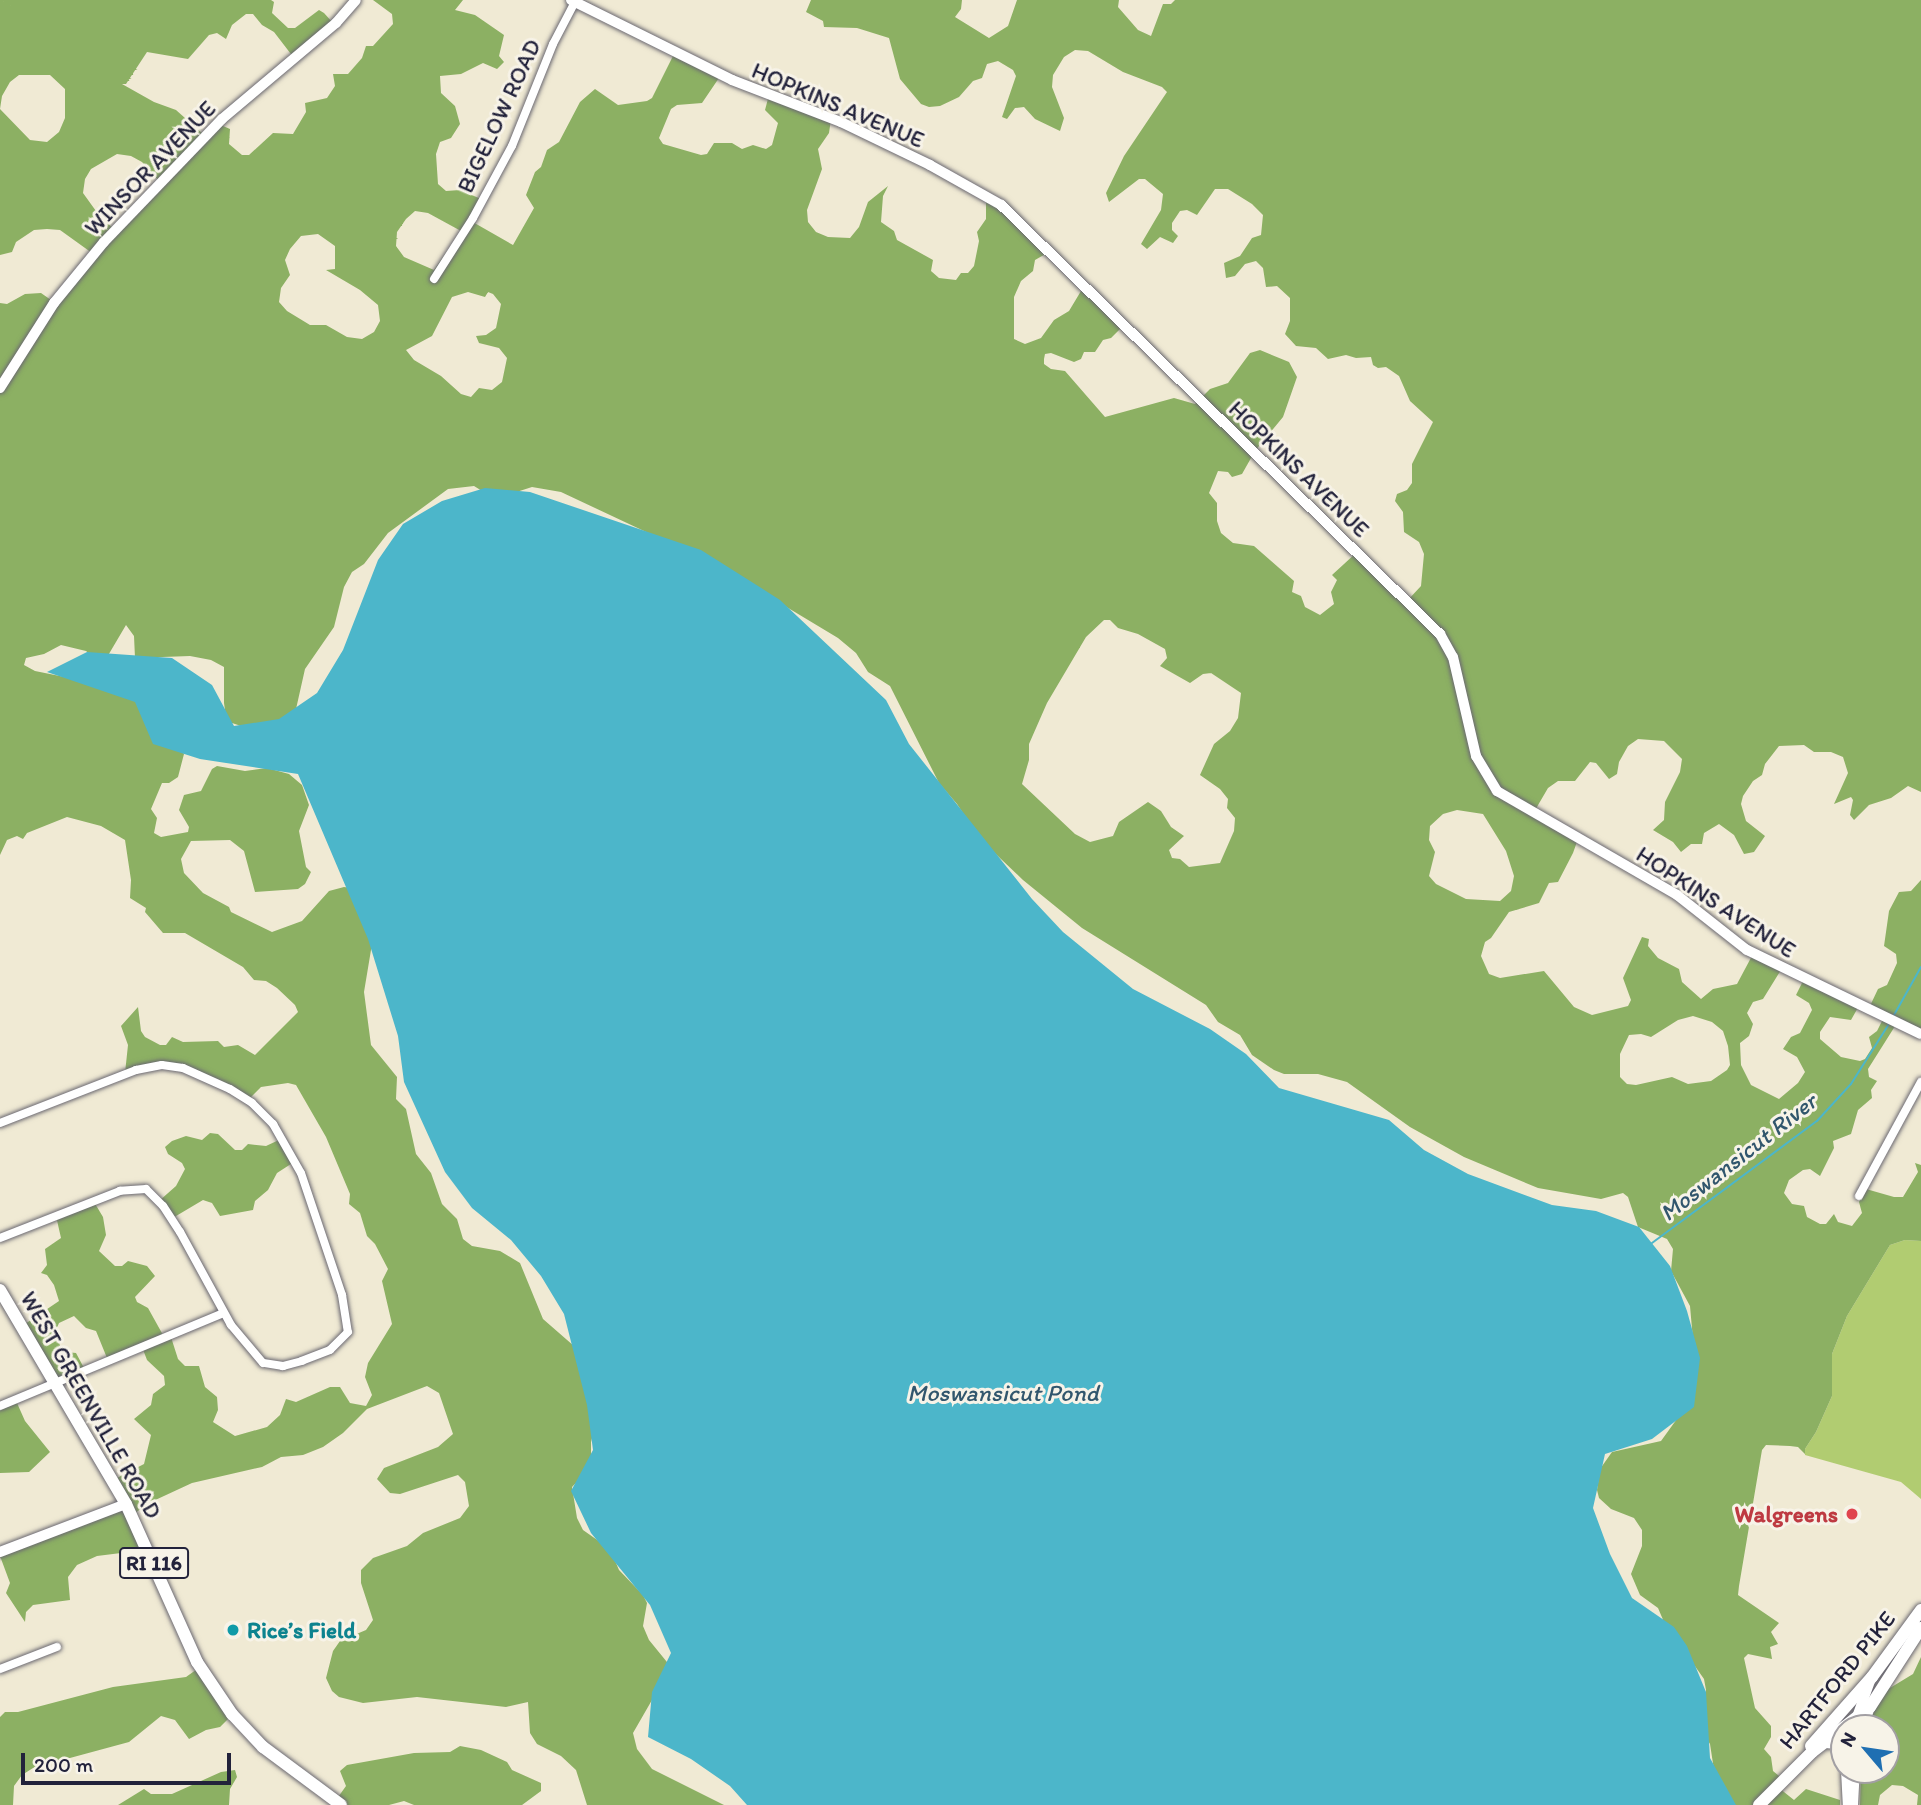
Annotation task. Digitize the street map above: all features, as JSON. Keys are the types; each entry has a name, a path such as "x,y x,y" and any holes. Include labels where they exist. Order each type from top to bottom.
{"main road":[{"name":"WEST GREENVILLE ROAD","path":"0,1290 126,1504 197,1662 232,1714 263,1747 341,1805"},
{"name":"HARTFORD PIKE","path":"1759,1805 1872,1677 1921,1611"},
{"name":"HARTFORD PIKE","path":"1865,1714 1921,1628"},
{"path":"1861,1714 1872,1677"},
{"name":"HARTFORD PIKE","path":"1786,1776 1830,1740"},
{"path":"1826,1742 1830,1742"},
{"path":"1848,1784 1851,1805"},
{"path":"1851,1805 1853,1784"}],"street":[{"name":"WINSOR AVENUE","path":"0,388 54,303 104,242 222,119 311,46 356,0"},
{"name":"BIGELOW ROAD","path":"434,279 473,218 512,146 553,44 574,1"},
{"name":"HOPKINS AVENUE","path":"574,1 732,80 871,136 1001,205 1440,634 1452,657 1476,756 1497,792 1677,895 1747,950 1921,1034"},
{"path":"0,1123 136,1070 162,1065 183,1068 207,1078 252,1103 273,1124 301,1173 342,1294 348,1332 330,1350 283,1366 270,1366 255,1356 223,1313 180,1232 163,1206 146,1189 120,1191 0,1238"},
{"path":"1859,1196 1921,1082"},
{"path":"0,1406 223,1313"},
{"path":"0,1552 126,1504"},
{"path":"0,1670 57,1647"}],"green space":[{"path":"0,0 271,0 274,2 272,13 288,28 295,28 319,10 324,13 333,23 294,58 274,32 262,25 253,14 246,14 232,25 226,39 217,33 209,35 188,59 147,52 126,84 122,84 154,102 176,110 203,134 216,123 230,129 229,144 242,155 249,155 273,133 293,134 306,112 305,103 327,98 335,86 333,74 348,74 362,58 366,46 373,46 393,24 392,14 373,0 463,0 455,10 475,15 504,35 499,56 504,62 497,69 483,63 461,74 440,76 441,93 455,106 460,124 451,138 440,142 436,154 438,184 446,191 460,190 481,199 471,221 513,245 534,208 526,195 535,172 541,167 547,150 559,142 580,102 595,89 618,105 647,101 652,98 675,52 721,75 702,103 677,105 671,109 659,138 663,144 701,155 707,154 714,143 732,143 742,149 753,145 766,149 772,145 778,123 765,110 769,95 831,119 829,133 818,149 822,169 807,210 808,222 816,232 828,237 850,238 859,227 868,202 888,186 883,196 881,222 894,231 897,240 933,260 931,271 939,278 956,280 961,273 968,273 974,266 979,241 977,232 986,219 986,196 1049,252 1035,260 1033,271 1021,281 1014,297 1014,339 1025,344 1041,338 1054,320 1069,311 1084,286 1124,325 1111,338 1103,340 1095,352 1084,352 1081,359 1074,362 1051,353 1045,354 1044,364 1051,369 1065,371 1105,417 1174,398 1195,404 1210,389 1228,383 1250,353 1260,350 1289,362 1297,377 1283,417 1255,451 1242,474 1232,477 1228,472 1218,471 1209,493 1217,503 1217,521 1221,533 1233,543 1254,546 1294,581 1292,592 1301,596 1305,607 1320,615 1334,604 1331,592 1337,580 1332,575 1356,553 1407,601 1421,586 1424,554 1419,542 1404,532 1403,512 1395,501 1397,494 1407,490 1412,483 1412,464 1433,422 1410,401 1399,376 1386,367 1378,368 1373,365 1371,357 1356,358 1346,355 1328,359 1316,348 1296,346 1285,334 1290,321 1290,298 1277,286 1266,287 1263,268 1256,261 1245,264 1235,276 1226,278 1224,263 1240,256 1252,238 1261,235 1263,215 1252,204 1228,189 1215,189 1197,215 1187,210 1180,211 1172,223 1172,230 1178,236 1173,243 1160,237 1147,249 1141,244 1161,210 1163,194 1145,179 1139,179 1109,202 1106,193 1124,156 1167,92 1162,87 1123,72 1088,51 1075,50 1064,57 1053,75 1052,87 1064,118 1060,131 1035,119 1024,107 1015,108 1007,119 1002,117 1016,76 1013,70 998,61 987,64 982,78 973,81 959,97 940,106 929,107 921,104 900,79 889,38 857,28 824,27 823,21 806,12 811,0 962,0 961,9 955,17 989,38 1008,26 1017,0 1119,0 1118,7 1138,30 1151,36 1163,4 1171,4 1175,0 1921,0 1921,792 1908,786 1891,798 1869,805 1854,820 1850,815 1853,800 1851,797 1834,804 1848,773 1843,757 1831,752 1814,752 1804,745 1779,746 1765,764 1762,775 1753,781 1743,796 1741,804 1746,821 1765,836 1754,852 1744,854 1734,835 1719,824 1704,833 1702,844 1691,844 1681,852 1673,842 1653,830 1664,820 1665,802 1680,772 1682,759 1664,741 1638,739 1628,746 1619,762 1617,774 1609,779 1596,763 1590,762 1575,781 1558,781 1548,788 1534,812 1578,839 1573,853 1558,882 1549,883 1539,903 1509,912 1491,938 1485,942 1481,956 1489,974 1500,978 1544,971 1574,1007 1592,1015 1628,1006 1631,1000 1623,978 1642,937 1649,939 1648,946 1658,958 1679,969 1682,982 1701,999 1713,989 1737,984 1753,954 1781,970 1763,999 1753,1002 1747,1013 1753,1024 1749,1036 1740,1043 1741,1065 1751,1085 1779,1099 1798,1083 1805,1072 1797,1057 1783,1049 1791,1037 1800,1033 1812,1010 1809,1003 1796,995 1804,979 1860,1004 1851,1020 1830,1017 1820,1032 1820,1039 1841,1057 1860,1061 1865,1059 1872,1048 1869,1037 1877,1031 1884,1017 1869,1008 1878,989 1887,985 1897,963 1896,954 1884,946 1889,911 1899,892 1911,891 1921,880 1921,1034 1897,1023 1868,1069 1869,1077 1877,1081 1871,1090 1872,1098 1858,1110 1851,1134 1833,1141 1834,1148 1820,1176 1810,1169 1803,1170 1789,1180 1784,1193 1792,1204 1804,1206 1807,1217 1820,1224 1826,1224 1834,1214 1838,1222 1852,1226 1862,1213 1859,1202 1863,1191 1866,1189 1903,1197 1918,1172 1915,1163 1921,1165 1921,1241 1905,1240 1890,1245 1847,1316 1832,1354 1832,1396 1805,1449 1805,1454 1798,1447 1790,1446 1766,1445 1762,1450 1738,1595 1779,1623 1771,1632 1778,1644 1770,1647 1772,1659 1748,1654 1744,1658 1755,1708 1771,1726 1771,1737 1764,1749 1771,1757 1773,1771 1784,1780 1779,1788 1794,1800 1806,1789 1840,1800 1840,1805 1733,1805 1716,1783 1710,1744 1702,1731 1706,1690 1704,1679 1664,1622 1658,1608 1640,1595 1631,1574 1642,1546 1642,1530 1634,1518 1611,1509 1599,1498 1597,1490 1600,1469 1612,1452 1661,1441 1687,1405 1693,1340 1690,1306 1671,1271 1673,1249 1667,1239 1638,1227 1628,1197 1623,1193 1601,1199 1538,1188 1464,1157 1410,1127 1347,1082 1318,1074 1284,1074 1274,1070 1252,1055 1240,1035 1218,1022 1206,1005 1082,928 1023,880 980,839 957,804 939,783 890,686 868,672 856,653 838,638 745,582 644,531 561,492 532,487 495,499 474,486 448,489 388,533 364,564 352,572 344,587 334,627 305,669 294,718 241,726 232,723 226,717 224,703 224,667 211,660 190,656 135,658 134,636 126,625 103,664 86,651 61,645 44,654 26,658 24,665 35,671 119,688 166,727 184,754 178,777 169,783 162,783 151,809 157,818 154,833 161,837 188,832 189,827 179,810 184,795 201,791 212,769 217,766 245,771 267,768 289,774 302,785 309,805 299,831 306,867 311,872 305,884 298,889 255,892 244,851 230,840 191,841 181,859 184,873 203,893 229,907 231,912 272,932 302,921 329,891 351,888 374,932 364,992 371,1045 397,1077 396,1099 406,1109 416,1154 431,1173 442,1204 457,1219 463,1239 472,1246 500,1251 520,1263 543,1319 582,1353 600,1407 591,1442 591,1467 572,1487 577,1518 583,1530 610,1549 619,1570 643,1595 647,1603 643,1626 649,1640 671,1667 633,1733 637,1749 652,1769 724,1805 587,1805 576,1770 561,1756 537,1744 530,1733 528,1702 506,1707 417,1697 363,1703 339,1697 332,1691 326,1678 333,1651 340,1641 366,1630 373,1620 361,1583 361,1570 373,1558 407,1546 423,1533 460,1518 469,1506 465,1482 458,1475 400,1494 390,1493 377,1479 384,1468 438,1447 453,1434 439,1393 427,1386 367,1409 343,1433 323,1447 303,1455 281,1457 262,1467 192,1483 151,1502 132,1515 145,1544 129,1552 97,1556 77,1565 68,1577 70,1600 33,1605 26,1612 25,1622 6,1593 10,1583 0,1556 124,1505 113,1480 144,1464 151,1435 134,1419 151,1405 153,1394 165,1385 164,1376 147,1360 142,1347 107,1358 96,1331 86,1328 74,1316 59,1323 56,1330 60,1346 66,1352 76,1353 84,1368 60,1381 22,1326 59,1301 54,1285 47,1275 41,1273 47,1265 45,1249 61,1238 56,1216 94,1202 103,1217 106,1235 99,1251 115,1266 122,1266 128,1261 147,1266 155,1276 135,1297 137,1302 148,1308 163,1335 170,1334 178,1359 185,1366 199,1366 205,1387 217,1397 218,1410 213,1422 235,1436 267,1427 280,1415 286,1399 296,1402 330,1387 340,1387 350,1403 366,1406 372,1395 365,1377 368,1363 392,1324 382,1281 388,1269 375,1244 367,1236 360,1213 349,1204 350,1194 326,1137 296,1085 288,1083 261,1087 249,1099 164,1064 125,1073 128,1045 121,1026 138,1007 141,1031 145,1037 160,1045 166,1045 172,1037 183,1042 218,1041 224,1047 238,1045 255,1055 298,1012 295,1005 277,988 266,981 254,980 243,967 185,933 163,933 145,912 146,908 130,898 131,880 125,840 101,826 67,817 27,833 23,839 17,836 7,840 0,855 0,303 7,304 25,294 41,293 51,300 92,253 60,230 47,229 34,230 16,242 12,252 0,255","holes":["19,75 50,75 65,89 65,118 59,132 47,142 30,140 0,109 2,96 10,82","117,154 131,156 142,162 159,181 113,228 101,218 83,193 85,179 91,169","415,211 428,213 461,231 434,270 404,257 396,246 397,232","318,234 335,246 335,269 326,270 360,290 378,305 380,321 374,332 362,339 347,337 326,325 310,325 287,311 279,302 281,288 290,275 285,260 301,236","468,292 485,297 488,292 493,294 501,304 496,328 486,335 476,336 479,343 499,348 507,358 502,382 492,390 479,388 471,397 461,394 441,376 414,360 406,350 432,336 452,297","1104,620 1110,620 1118,628 1138,634 1165,649 1167,658 1160,666 1190,683 1203,674 1211,673 1241,693 1238,718 1230,731 1214,744 1200,775 1220,789 1228,799 1227,808 1235,818 1234,831 1220,863 1189,867 1180,859 1172,858 1169,850 1184,836 1171,827 1161,811 1148,802 1119,822 1113,836 1090,842 1075,834 1022,784 1029,760 1029,744 1047,703 1086,637","1457,810 1483,814 1506,851 1514,876 1511,891 1500,901 1466,899 1436,884 1429,876 1435,852 1429,840 1430,826 1443,814","1693,1016 1712,1022 1723,1031 1730,1065 1711,1081 1688,1084 1672,1077 1636,1085 1627,1084 1620,1077 1620,1054 1629,1035 1651,1037 1678,1020"]},
{"path":"210,1133 218,1134 235,1150 242,1150 248,1144 266,1146 281,1139 294,1162 277,1173 268,1190 255,1201 253,1210 220,1216 212,1203 203,1200 171,1219 159,1201 176,1186 185,1169 182,1163 168,1154 165,1147 186,1136 202,1140"},
{"path":"1905,1240 1921,1241 1921,1499 1901,1482 1805,1455 1805,1449 1832,1396 1832,1354 1847,1316 1890,1245"},
{"path":"17,1403 25,1421 50,1452 29,1472 0,1473 0,1410"},
{"path":"1921,1657 1921,1805 1917,1805 1918,1795 1903,1786 1892,1785 1880,1795 1878,1805 1860,1805 1861,1784 1900,1784 1900,1714 1873,1714 1885,1691 1913,1674"},
{"path":"200,1667 232,1715 220,1727 206,1730 189,1739 175,1720 161,1716 129,1742 33,1768 22,1775 14,1786 13,1805 0,1805 0,1717 5,1712 18,1712 113,1687 186,1677"},
{"path":"460,1746 481,1750 507,1762 512,1770 541,1783 541,1791 522,1805 414,1805 404,1801 389,1805 342,1805 336,1800 346,1786 340,1771 347,1765 414,1753 450,1752"},
{"path":"235,1770 237,1777 230,1789 229,1805 118,1805 144,1789 151,1794 172,1794 221,1772"}],"water":[{"name":"Moswansicut Pond","path":"485,488 530,492 701,550 780,600 886,700 909,744 1032,899 1063,932 1133,989 1210,1029 1246,1054 1279,1088 1389,1120 1424,1150 1468,1174 1552,1205 1596,1211 1639,1227 1670,1266 1687,1311 1700,1358 1694,1407 1652,1439 1605,1454 1593,1508 1610,1554 1632,1598 1674,1627 1687,1646 1706,1692 1710,1758 1736,1805 747,1805 730,1786 691,1759 648,1737 652,1692 671,1653 650,1605 591,1533 571,1491 593,1450 587,1405 564,1314 541,1276 511,1240 472,1208 445,1172 404,1082 398,1036 368,939 298,774 200,759 153,744 135,702 47,672 87,652 172,658 212,685 234,726 279,719 317,693 343,650 378,560 403,524 442,501"}],"waterway":[{"name":"Moswansicut River","path":"1894,1015 1921,967"},
{"name":"Moswansicut River","path":"1652,1243 1817,1121 1851,1084 1889,1024"}],"place":[{"name":"Walgreens","path":"1852,1514"},
{"name":"Rice’s Field","path":"233,1630"}]}
